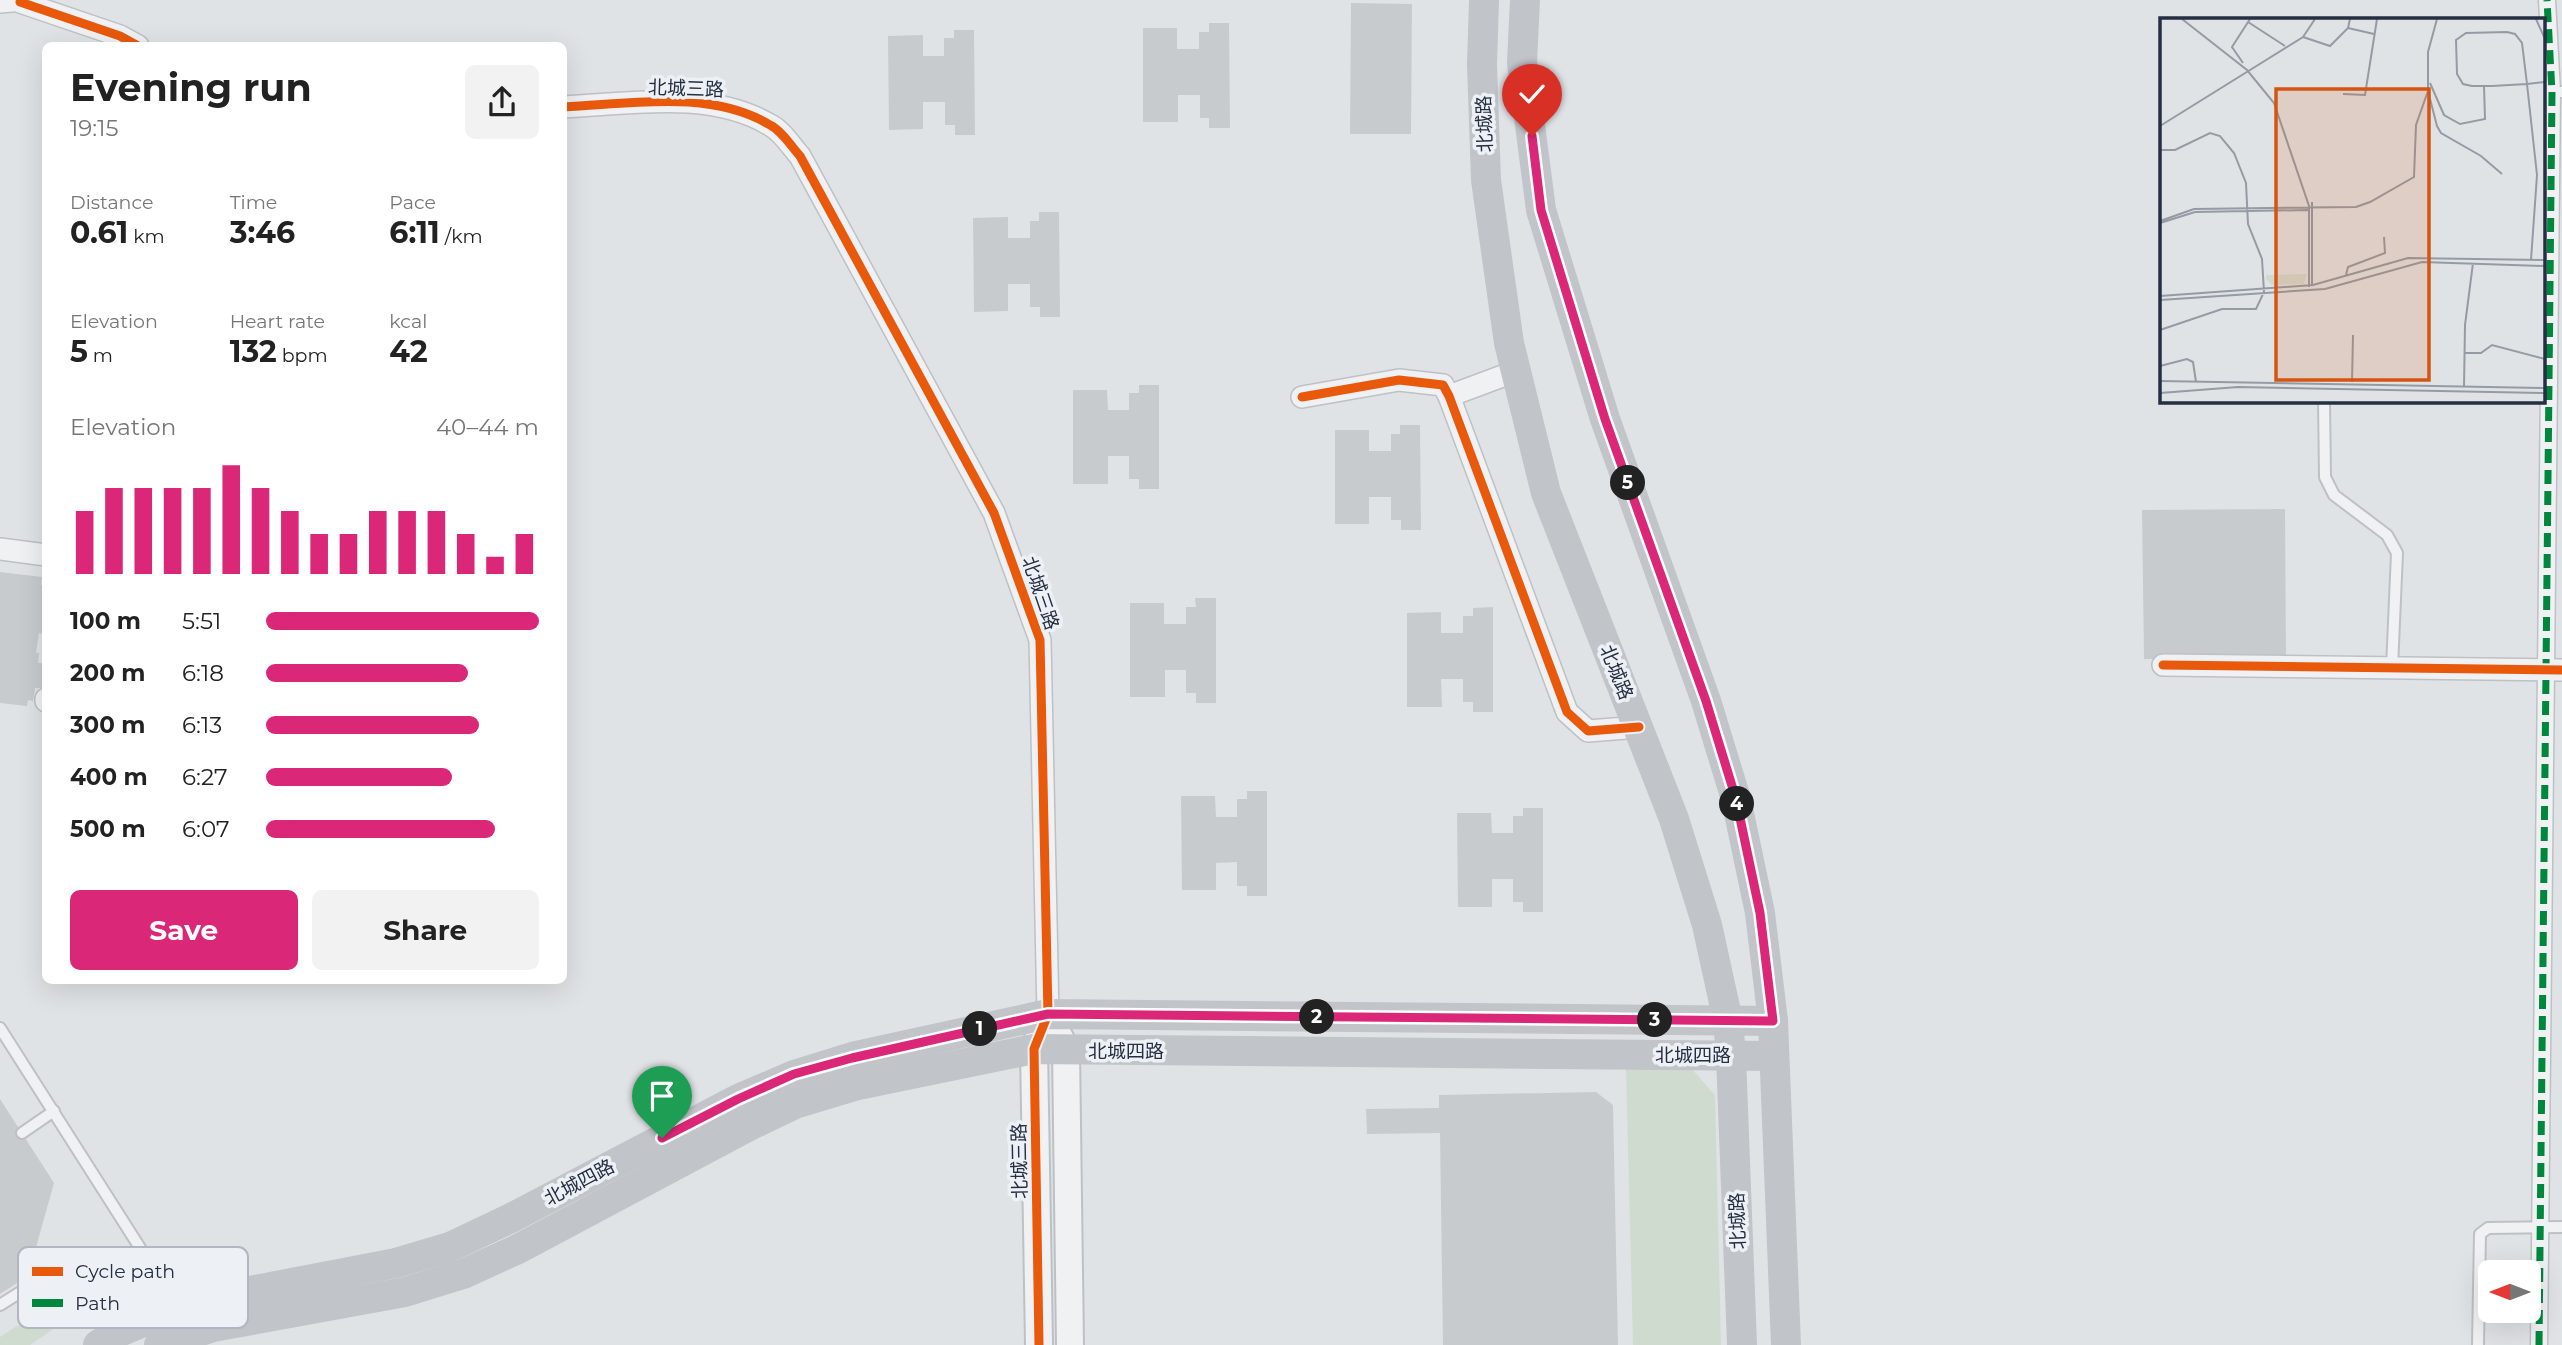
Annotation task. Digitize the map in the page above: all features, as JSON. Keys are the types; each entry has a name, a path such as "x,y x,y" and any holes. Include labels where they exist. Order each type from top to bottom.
{"main road":[{"name":"北城路","path":"1484,0 1482,65 1486,180 1509,343 1546,493 1674,820 1707,925 1728,1021 1742,1345"},
{"path":"1525,0 1522,63 1541,210 1605,419 1706,701 1736,799 1760,913 1773,1021 1786,1345"},
{"name":"北城四路","path":"248,1291 396,1263 450,1247 738,1099 794,1074 852,1058 1048,1014 1773,1021"},
{"name":"北城四路","path":"248,1321 405,1292 463,1273 518,1249 795,1104 858,1085 1034,1049 1773,1056"},
{"name":"北城四路","path":"98,1345 117,1333 146,1328"},
{"name":"北城四路","path":"159,1345 178,1328"}],"street":[{"path":"2539,1345 2554,670 2552,92 2547,0"},
{"path":"15,1 131,42"},
{"name":"北城三路","path":"567,107 676,102 734,108 773,126 800,156 994,513 1040,640 1048,1014 1034,1049 1039,1345"},
{"path":"1448,396 1516,371"},
{"path":"1301,397 1399,380 1443,385 1567,712 1588,731 1639,727"},
{"path":"0,549 42,554"},
{"path":"2164,665 2554,670"},
{"name":"北城三路","path":"1048,1014 1066,1050 1070,1345"}],"lane":[{"path":"2324,402 2325,477 2334,495 2387,535 2397,553 2392,668"},
{"path":"0,1028 139,1247"},
{"path":"22,1133 54,1111"},
{"path":"2478,1345 2480,1234 2487,1228 2562,1227"},
{"path":"0,1305 18,1294"}],"shaded area":[{"path":"1690,1067 1715,1095 1721,1345 1633,1345 1626,1069"},
{"path":"18,1325 18,1328 55,1328 30,1345 0,1345 0,1337"}],"building":[{"path":"1351,3 1412,4 1411,134 1350,134"},
{"path":"1209,23 1229,23 1230,128 1209,128 1209,118 1200,118 1200,95 1178,95 1178,122 1143,122 1143,28 1177,28 1177,49 1199,49 1199,32 1209,32"},
{"path":"954,30 974,30 975,135 955,135 955,125 945,125 945,102 923,102 923,129 889,130 888,36 923,35 923,56 944,56 944,38 954,38"},
{"path":"1039,212 1059,212 1060,317 1040,317 1040,307 1030,307 1030,284 1008,284 1008,311 974,312 973,218 1008,217 1008,238 1030,238 1030,221 1039,221"},
{"path":"1139,385 1159,385 1159,489 1139,489 1139,479 1129,479 1129,456 1108,456 1108,484 1073,484 1073,390 1107,390 1108,410 1129,410 1129,393 1139,393"},
{"path":"1400,425 1420,425 1421,530 1401,530 1401,520 1391,520 1391,497 1369,497 1369,524 1335,524 1335,430 1369,430 1369,451 1391,451 1391,434 1400,434"},
{"path":"2285,509 2286,658 2144,659 2142,510"},
{"path":"0,572 42,577 42,634 39,633 36,653 39,653 38,663 42,663 42,688 35,688 33,701 28,700 27,706 0,703"},
{"path":"1195,598 1216,598 1216,703 1196,703 1196,693 1186,693 1186,670 1165,670 1165,697 1130,697 1130,603 1164,603 1164,624 1186,624 1186,607 1196,607"},
{"path":"1493,607 1493,712 1473,712 1473,702 1463,702 1463,679 1441,679 1442,707 1407,707 1407,613 1441,612 1441,633 1463,633 1463,616 1473,616 1473,608"},
{"path":"1247,791 1267,791 1267,896 1247,896 1247,886 1237,886 1237,862 1216,863 1216,890 1182,890 1181,796 1215,796 1216,817 1237,817 1237,799 1247,799"},
{"path":"1523,808 1543,808 1543,912 1523,912 1523,902 1513,902 1513,879 1492,879 1492,907 1458,907 1457,813 1491,813 1492,833 1513,833 1513,816 1523,816"},
{"path":"1596,1092 1613,1105 1618,1345 1443,1345 1440,1133 1367,1134 1366,1109 1439,1108 1439,1095"},
{"path":"0,1099 54,1183 36,1247 18,1247 18,1282 0,1294"}],"marked path":[{"path":"2539,1345 2552,92 2547,0"}],"cycle path":[{"path":"20,2 131,42"},
{"path":"567,107 669,101 696,103 747,114 778,131 800,156 994,513 1040,640 1048,1014 1034,1049 1039,1345"},
{"path":"1302,397 1399,380 1443,385 1567,712 1588,731 1639,727"},
{"path":"2163,665 2562,670"}],"route":[{"path":"662,1138 794,1074 852,1058 1048,1014 1773,1021 1760,913 1736,799 1706,701 1605,419 1541,210 1532,136"}]}
